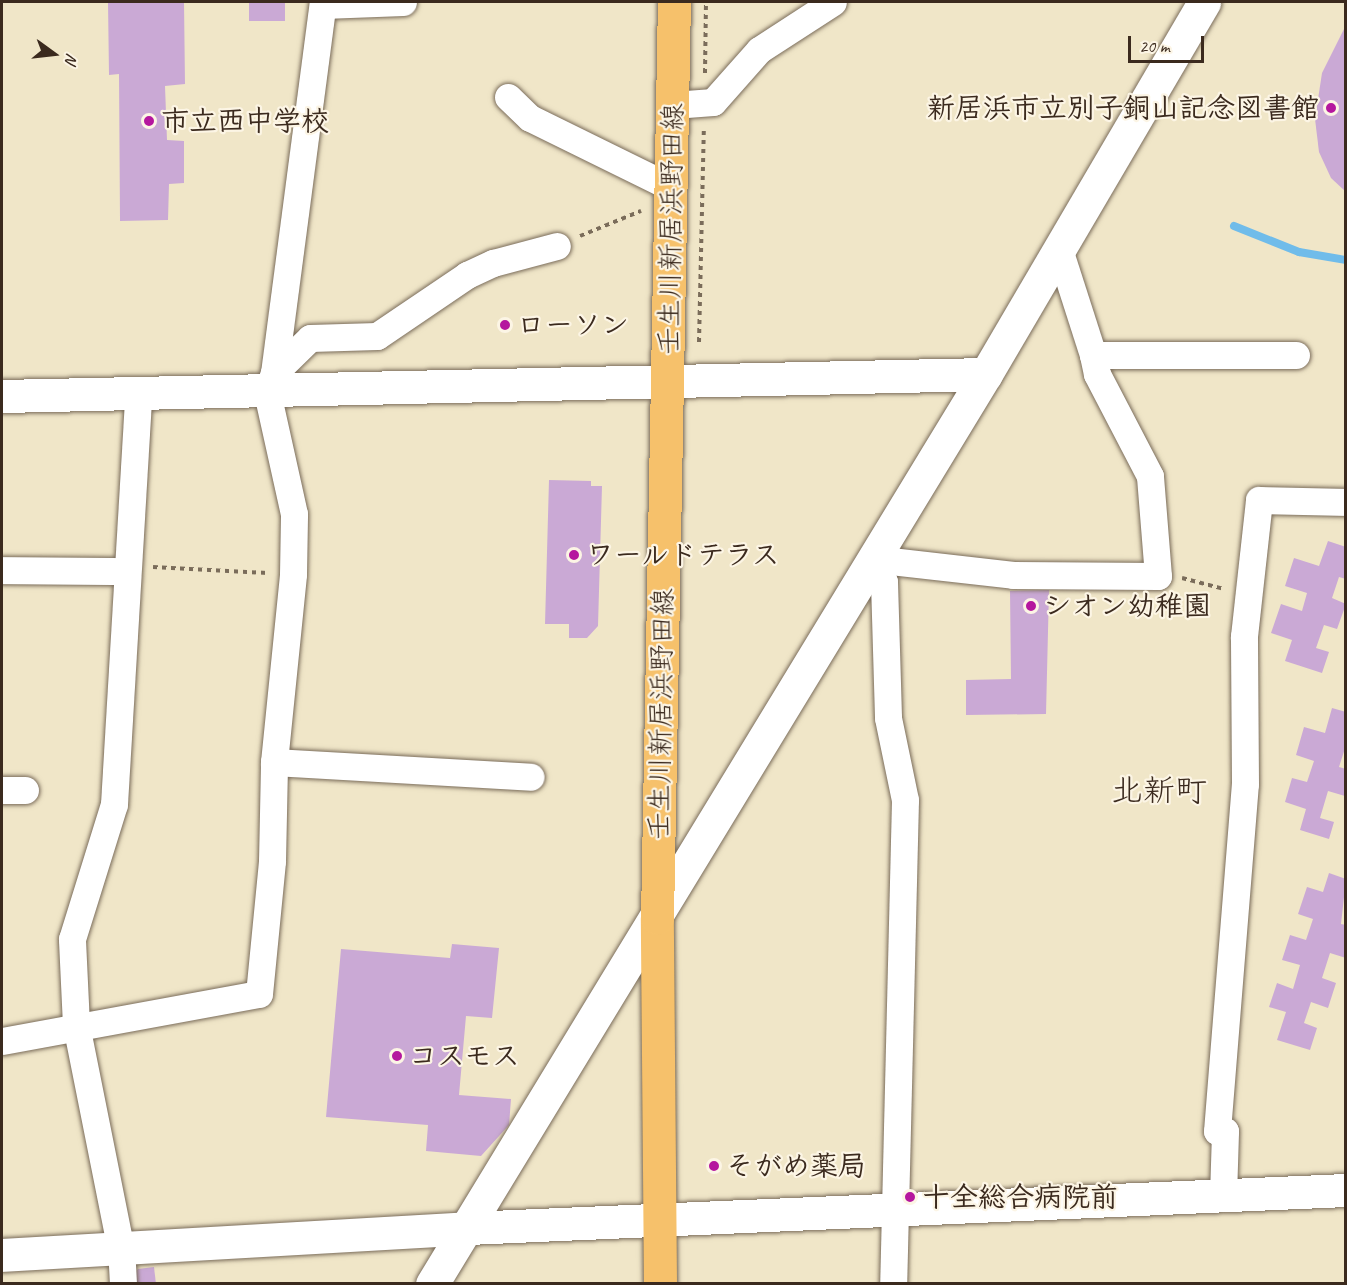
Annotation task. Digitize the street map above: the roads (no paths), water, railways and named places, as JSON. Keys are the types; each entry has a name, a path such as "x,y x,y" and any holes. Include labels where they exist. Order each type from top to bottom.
{"main road":[{"name":"壬生川新居浜野田線","path":"660,1284 657,918 684,382 672,188 689,104 674,2"}],"street":[{"path":"2,1041 76,1025 89,1026 258,994 272,861 274,762 293,574 294,514 270,382 323,3 403,2"},
{"path":"689,104 713,102 759,50 833,2"},
{"path":"432,1284 657,918 986,374 1204,2"},
{"path":"508,97 530,118 672,188"},
{"path":"270,382 310,338 377,336 467,276 493,263 557,246"},
{"path":"873,559 1013,575 1158,576 1150,476 1097,374 1059,249"},
{"path":"1093,355 1296,356"},
{"path":"2,396 138,394 270,382 684,382 986,374"},
{"path":"123,1284 121,1250 76,1025 72,939 114,804 138,394"},
{"path":"1223,1196 1225,1131 1217,1131 1245,784 1244,636 1259,500 1346,502"},
{"path":"873,559 884,582 888,718 905,800 892,1284"},
{"path":"2,570 127,571"},
{"path":"274,762 531,777"},
{"path":"2,1255 121,1250 468,1228 1346,1190"}],"waterway":[{"path":"1234,226 1299,252 1346,260"}],"place":[{"name":"新居浜市立別子銅山記念図書館","path":"1331,108"},
{"name":"市立西中学校","path":"149,121"},
{"name":"ローソン","path":"505,325"},
{"name":"ワールドテラス","path":"574,555"},
{"name":"シオン幼稚園","path":"1031,606"},
{"name":"コスモス","path":"397,1056"},
{"name":"そがめ薬局","path":"714,1166"},
{"name":"十全総合病院前","path":"910,1197"}],"district":[{"name":"北新町","path":"1159,791"}]}
